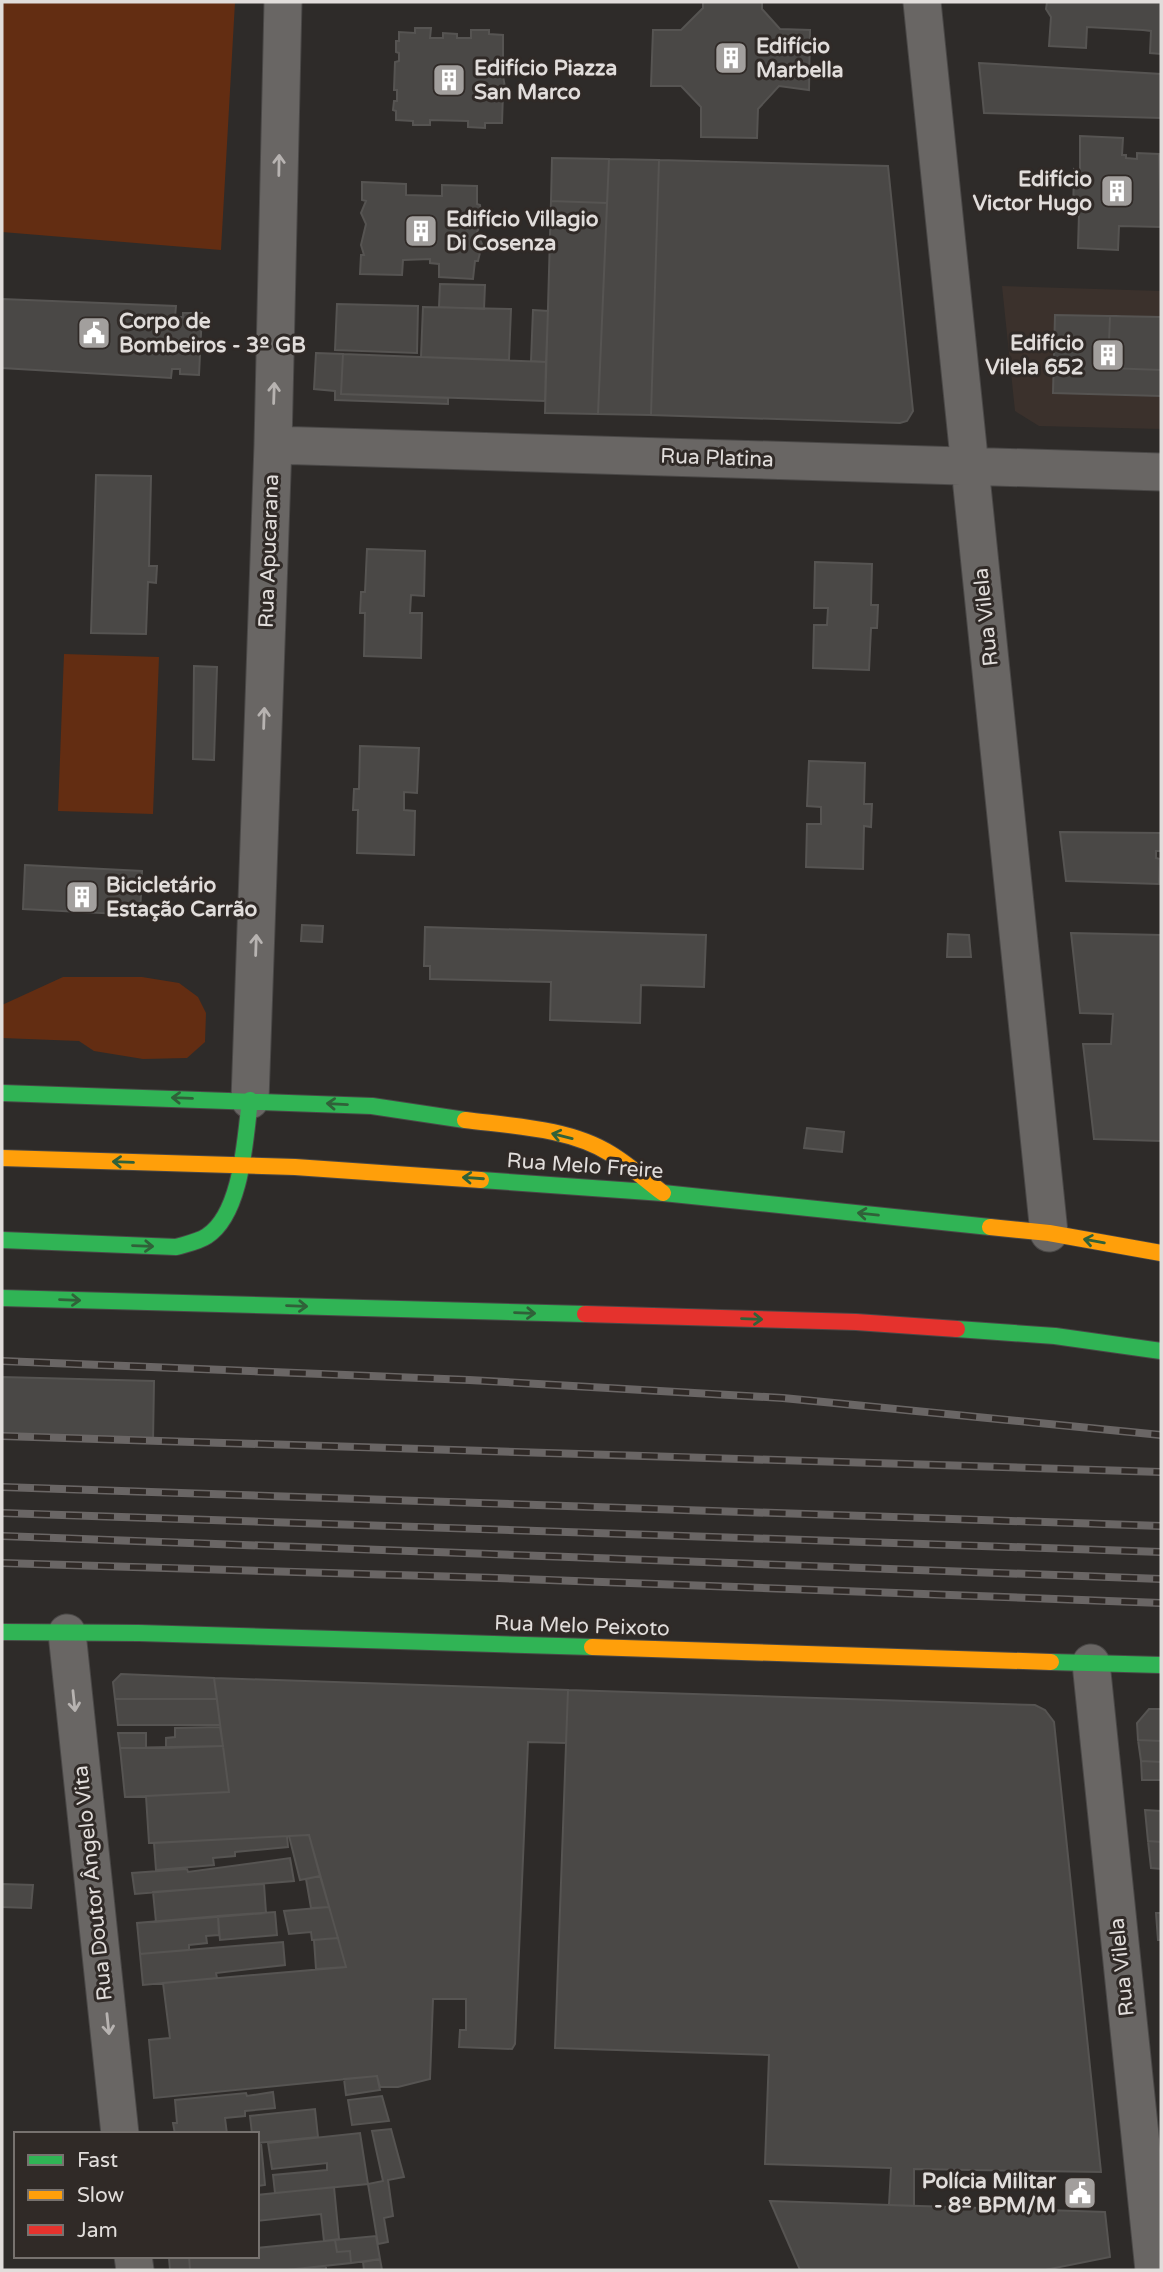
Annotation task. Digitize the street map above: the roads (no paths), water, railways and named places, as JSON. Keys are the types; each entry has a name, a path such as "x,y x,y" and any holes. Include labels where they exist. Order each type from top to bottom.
{"main road":[{"path":"2,1093 372,1106 544,1131 580,1140 610,1153 663,1193"},
{"path":"2,1240 176,1247 193,1243 212,1231 231,1201 240,1166 250,1100"},
{"name":"Rua Melo Freire","path":"2,1158 370,1170 663,1193 1049,1233 1161,1253"},
{"path":"2,1298 856,1322 1055,1336 1161,1351"},
{"name":"Rua Melo Peixoto","path":"2,1632 139,1633 1161,1665"}],"street":[{"name":"Rua Apucarana","path":"250,1100 273,445 284,2"},
{"name":"Rua Vilela","path":"922,2 1049,1233"},
{"name":"Rua Platina","path":"273,445 1161,472"},
{"name":"Rua Doutor Ângelo Vita","path":"67,1633 120,2132"},
{"name":"Rua Vilela","path":"1091,1663 1154,2270"}],"railway":[{"path":"2,1361 469,1380 783,1398 1161,1435"},
{"path":"2,1436 1161,1472"},
{"path":"2,1487 1161,1526"},
{"path":"2,1513 1161,1552"},
{"path":"2,1536 1161,1579"},
{"path":"2,1563 1161,1603"}],"place":[{"name":"Edifício Marbella","path":"731,58"},
{"name":"Edifício Piazza San Marco","path":"449,80"},
{"name":"Edifício Victor Hugo","path":"1117,191"},
{"name":"Edifício Villagio Di Cosenza","path":"421,231"},
{"name":"Corpo de Bombeiros - 3º GB","path":"94,333"},
{"name":"Edifício Vilela 652","path":"1108,355"},
{"name":"Bicicletário Estação Carrão","path":"82,897"},
{"name":"Polícia Militar - 8º BPM/M","path":"1080,2193"}]}
